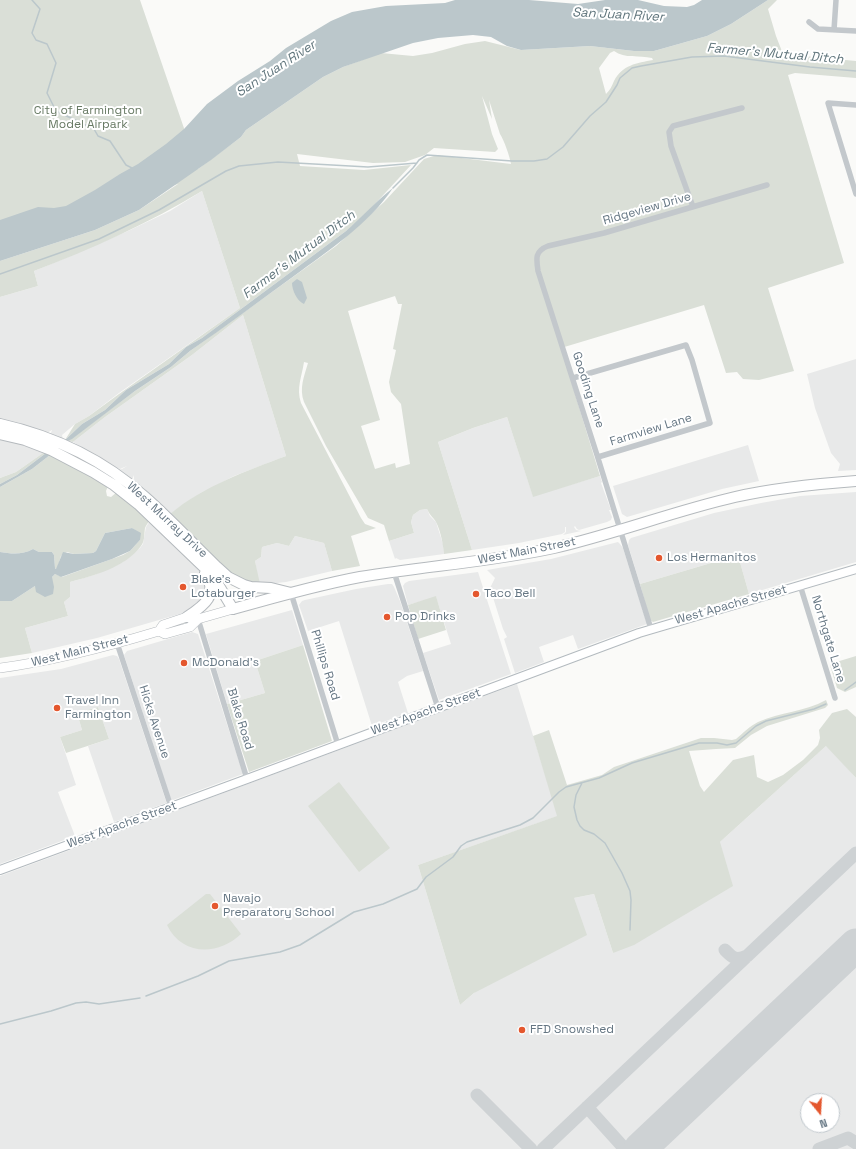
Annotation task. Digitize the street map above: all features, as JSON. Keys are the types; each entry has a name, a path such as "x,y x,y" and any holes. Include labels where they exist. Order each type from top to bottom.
{"highway":[{"name":"West Murray Drive","path":"0,424 55,440 121,477 145,496 199,556"},
{"name":"West Murray Drive","path":"0,434 25,440 51,450 114,485 199,556 237,582 251,588 271,588 291,593"},
{"name":"West Main Street","path":"233,609 339,581 526,554 621,530 720,501 750,494 800,486 856,482"},
{"path":"199,556 224,582 231,596 233,609"},
{"path":"188,617 206,603 211,591 210,580 199,556"}],"main road":[{"name":"West Apache Street","path":"0,870 651,629 856,569"},
{"name":"West Main Street","path":"158,631 165,634 190,626 198,619 233,609"},
{"name":"West Main Street","path":"0,668 61,658 117,644 158,631 163,625 188,617 198,619"}],"street":[{"path":"834,30 836,0"},
{"path":"809,22 818,28 856,31"},
{"path":"856,105 828,103 856,194"},
{"path":"693,207 671,146 669,132 673,126 742,108"},
{"name":"Ridgeview Drive","path":"537,257 542,248 548,246 604,233 767,185"},
{"name":"Gooding Lane","path":"537,257 538,271 598,457 651,629"},
{"name":"Farmview Lane","path":"573,378 686,345 692,360 710,423 598,457"},
{"path":"394,572 438,708"},
{"name":"Northgate Lane","path":"800,585 835,698"},
{"name":"Phillips Road","path":"291,593 338,745"},
{"name":"Blake Road","path":"198,619 247,779"},
{"name":"Hicks Avenue","path":"117,644 171,807"}],"shaded area":[{"path":"202,191 240,308 119,393 89,416 75,424 62,435 63,440 49,434 52,430 47,433 20,423 0,418 0,297 38,286 34,271 128,231 170,211"},
{"path":"243,315 286,456 234,476 195,497 170,514 144,488 134,481 134,475 132,480 116,470 122,469 127,466 120,469 116,468 73,442 105,417 192,355"},
{"path":"856,359 856,470 838,471 840,464 831,453 815,408 807,374"},
{"path":"507,417 533,496 600,476 601,483 611,510 609,510 612,517 611,520 579,530 575,526 574,527 576,530 581,531 563,535 566,532 566,527 565,532 562,534 519,543 472,550 438,442 473,428"},
{"path":"0,437 44,450 43,453 16,472 0,478"},
{"path":"748,445 759,481 722,489 627,517 622,514 613,486"},
{"path":"856,492 856,562 749,594 738,555 640,584 628,545 631,538 714,513 761,503 800,496"},
{"path":"427,509 430,516 436,522 443,544 444,554 400,560 395,559 389,541 414,533 411,522 413,515 420,510"},
{"path":"151,519 201,572 208,594 190,611 97,638 32,653 25,628 68,616 64,602 70,597 70,582 94,575 123,562 143,544 146,527"},
{"path":"295,536 324,543 332,571 286,582 259,585 255,561 261,557 262,547 277,543 289,546"},
{"path":"618,542 623,548 647,624 578,649 573,635 539,647 544,662 515,673 504,639 507,637 490,588 495,578 487,570 551,559"},
{"path":"478,572 511,674 439,700 423,653 451,644 436,597 408,605 403,586 409,581"},
{"path":"392,584 400,601 423,671 407,676 398,682 408,713 372,726 339,621 308,631 299,605 305,600"},
{"path":"292,610 303,645 255,661 265,693 227,704 206,634"},
{"path":"192,632 198,634 243,774 171,800 124,655 127,651"},
{"path":"113,655 117,656 119,659 166,803 114,822 88,746 109,739 98,707 77,713 82,730 60,737 76,785 58,792 75,836 0,864 0,678 61,669"},
{"path":"517,684 558,816 418,865 460,1005 574,898 594,894 613,953 720,842 827,745 856,778 856,1149 0,1149 0,876"}],"green space":[{"name":"City of Farmington Model Airpark","path":"0,0 140,0 198,169 241,137 246,130 323,77 343,67 381,53 413,56 485,41 521,50 590,46 634,51 654,51 707,36 731,24 768,0 777,0 768,9 783,54 856,61 856,78 795,73 788,75 844,263 768,288 794,371 759,380 743,379 737,372 726,373 704,305 561,348 600,476 533,497 507,417 473,428 438,442 472,550 444,554 442,538 438,526 427,509 420,510 413,515 411,522 414,533 389,541 384,525 368,518 326,446 304,402 302,387 308,363 304,362 299,387 301,403 361,518 365,524 376,528 351,536 360,566 332,571 324,543 295,536 289,546 277,543 262,547 261,557 255,561 260,584 239,580 210,555 170,514 183,504 211,487 286,456 243,315 192,355 105,417 73,442 68,441 336,246 384,202 424,159 437,155 511,164 489,100 492,119 482,96 492,134 498,149 495,152 434,148 425,155 405,162 373,163 297,154 300,166 364,170 411,165 362,218 346,231 202,338 186,347 169,364 126,390 105,410 82,424 65,440 75,424 89,416 240,308 202,191 162,214 120,235 34,271 38,286 0,297 0,261 95,230 139,210 178,184 0,241","holes":["614,51 623,55 647,57 652,58 653,60 630,66 621,71 606,94 599,68 610,53","395,296 398,304 402,304 393,349 396,350 389,382 391,392 401,404 410,464 396,468 395,463 375,469 361,426 380,420 348,311"]},
{"path":"43,453 46,453 17,475 0,484 0,478 16,472"},
{"path":"50,455 108,486 106,491 107,496 111,497 117,492 150,520 145,528 144,540 142,544 127,560 108,570 70,582 70,597 64,602 68,616 25,628 32,653 0,658 0,601 12,601 35,586 52,581 52,577 55,574 62,577 123,555 130,551 140,540 139,533 132,528 105,533 96,551 93,553 74,554 67,552 61,556 57,569 55,568 54,555 52,552 39,552 33,549 17,554 0,552 0,487 32,469"},
{"path":"738,555 749,594 653,622 650,620 640,584"},
{"path":"436,596 446,630 418,639 408,605"},
{"path":"303,645 332,741 249,772 227,704 265,693 255,661"},
{"path":"856,656 856,687 845,692 837,688 830,665"},
{"path":"826,700 828,705 825,708 767,726 751,735 735,748 689,751 700,786 704,792 733,760 754,755 757,777 768,782 783,775 803,760 818,745 820,738 819,730 832,713 847,709 856,717 856,778 826,746 720,842 733,886 634,945 613,953 594,894 574,898 587,935 474,993 460,1005 418,865 557,816 533,736 549,730 567,785 602,775 614,767 701,738 736,739 758,722 810,707"},
{"path":"98,707 109,739 66,753 60,737 82,730 77,713"},
{"path":"339,782 390,848 359,872 308,806"},
{"path":"206,894 210,894 241,934 222,946 211,949 201,949 182,943 167,925"}],"water":[{"name":"San Juan River","path":"455,0 529,0 578,4 605,0 638,0 664,6 687,7 702,0 768,0 731,24 707,36 654,51 634,51 590,46 521,50 507,46 491,37 473,35 438,38 413,43 343,67 323,77 246,130 241,137 211,160 139,210 95,230 0,261 0,220 38,207 54,208 66,206 95,190 138,164 166,144 184,129 207,104 238,81 270,61 286,48 331,21 352,12 386,6 445,3"},
{"path":"393,188 372,214 334,246 190,351 171,367 135,391 72,439 68,441 65,440 82,424 105,410 126,390 169,364 186,347 202,338 346,231"},
{"path":"297,279 302,282 307,298 304,304 297,298 293,289 292,283"},
{"path":"46,453 50,455 32,469 0,487 0,484 17,475"},
{"path":"132,528 141,533 140,540 130,551 61,577 55,574 52,577 54,587 53,594 45,597 36,592 35,586 12,601 0,601 0,552 17,554 33,549 39,552 52,552 54,555 56,569 63,552 74,554 93,553 96,551 105,533"}],"waterway":[{"path":"32,0 40,9 32,33 36,40 47,44 56,63 47,93 56,111 94,129 98,136 110,141 126,165 132,168"},
{"name":"Farmer's Mutual Ditch","path":"393,188 419,160 427,155 512,161 534,161 547,159 563,147 590,116 606,102 620,78 632,68 692,57 724,56 810,67 856,71"},
{"path":"0,274 99,239 159,210 226,171 239,166 278,162 368,167 417,163"},
{"path":"845,690 856,682"},
{"path":"146,996 198,976 229,961 280,952 300,945 354,912 383,904 417,889 426,877 453,857 461,846 467,842 520,825 533,818 566,787 599,778 632,763 699,743 717,743 727,745 736,743 756,726 766,721 814,709 826,704"},
{"path":"582,783 576,795 574,807 577,820 584,830 594,834 605,843 622,873 630,891 630,930"},
{"path":"0,1024 76,1003 86,1002 99,1004 140,998"}],"taxiway":[{"path":"543,1149 856,853"},
{"path":"725,950 734,958 747,956"},
{"path":"477,1095 531,1149"},
{"path":"587,1107 625,1149"},
{"path":"819,1149 848,1138 856,1143"}],"runway":[{"path":"640,1149 856,945"}],"place":[{"name":"Los Hermanitos","path":"659,558"},
{"name":"Blake's Lotaburger","path":"183,587"},
{"name":"Taco Bell","path":"476,594"},
{"name":"Pop Drinks","path":"387,617"},
{"name":"McDonald's","path":"184,663"},
{"name":"Travel Inn Farmington","path":"57,708"},
{"name":"Navajo Preparatory School","path":"215,906"},
{"name":"FFD Snowshed","path":"522,1030"}]}
